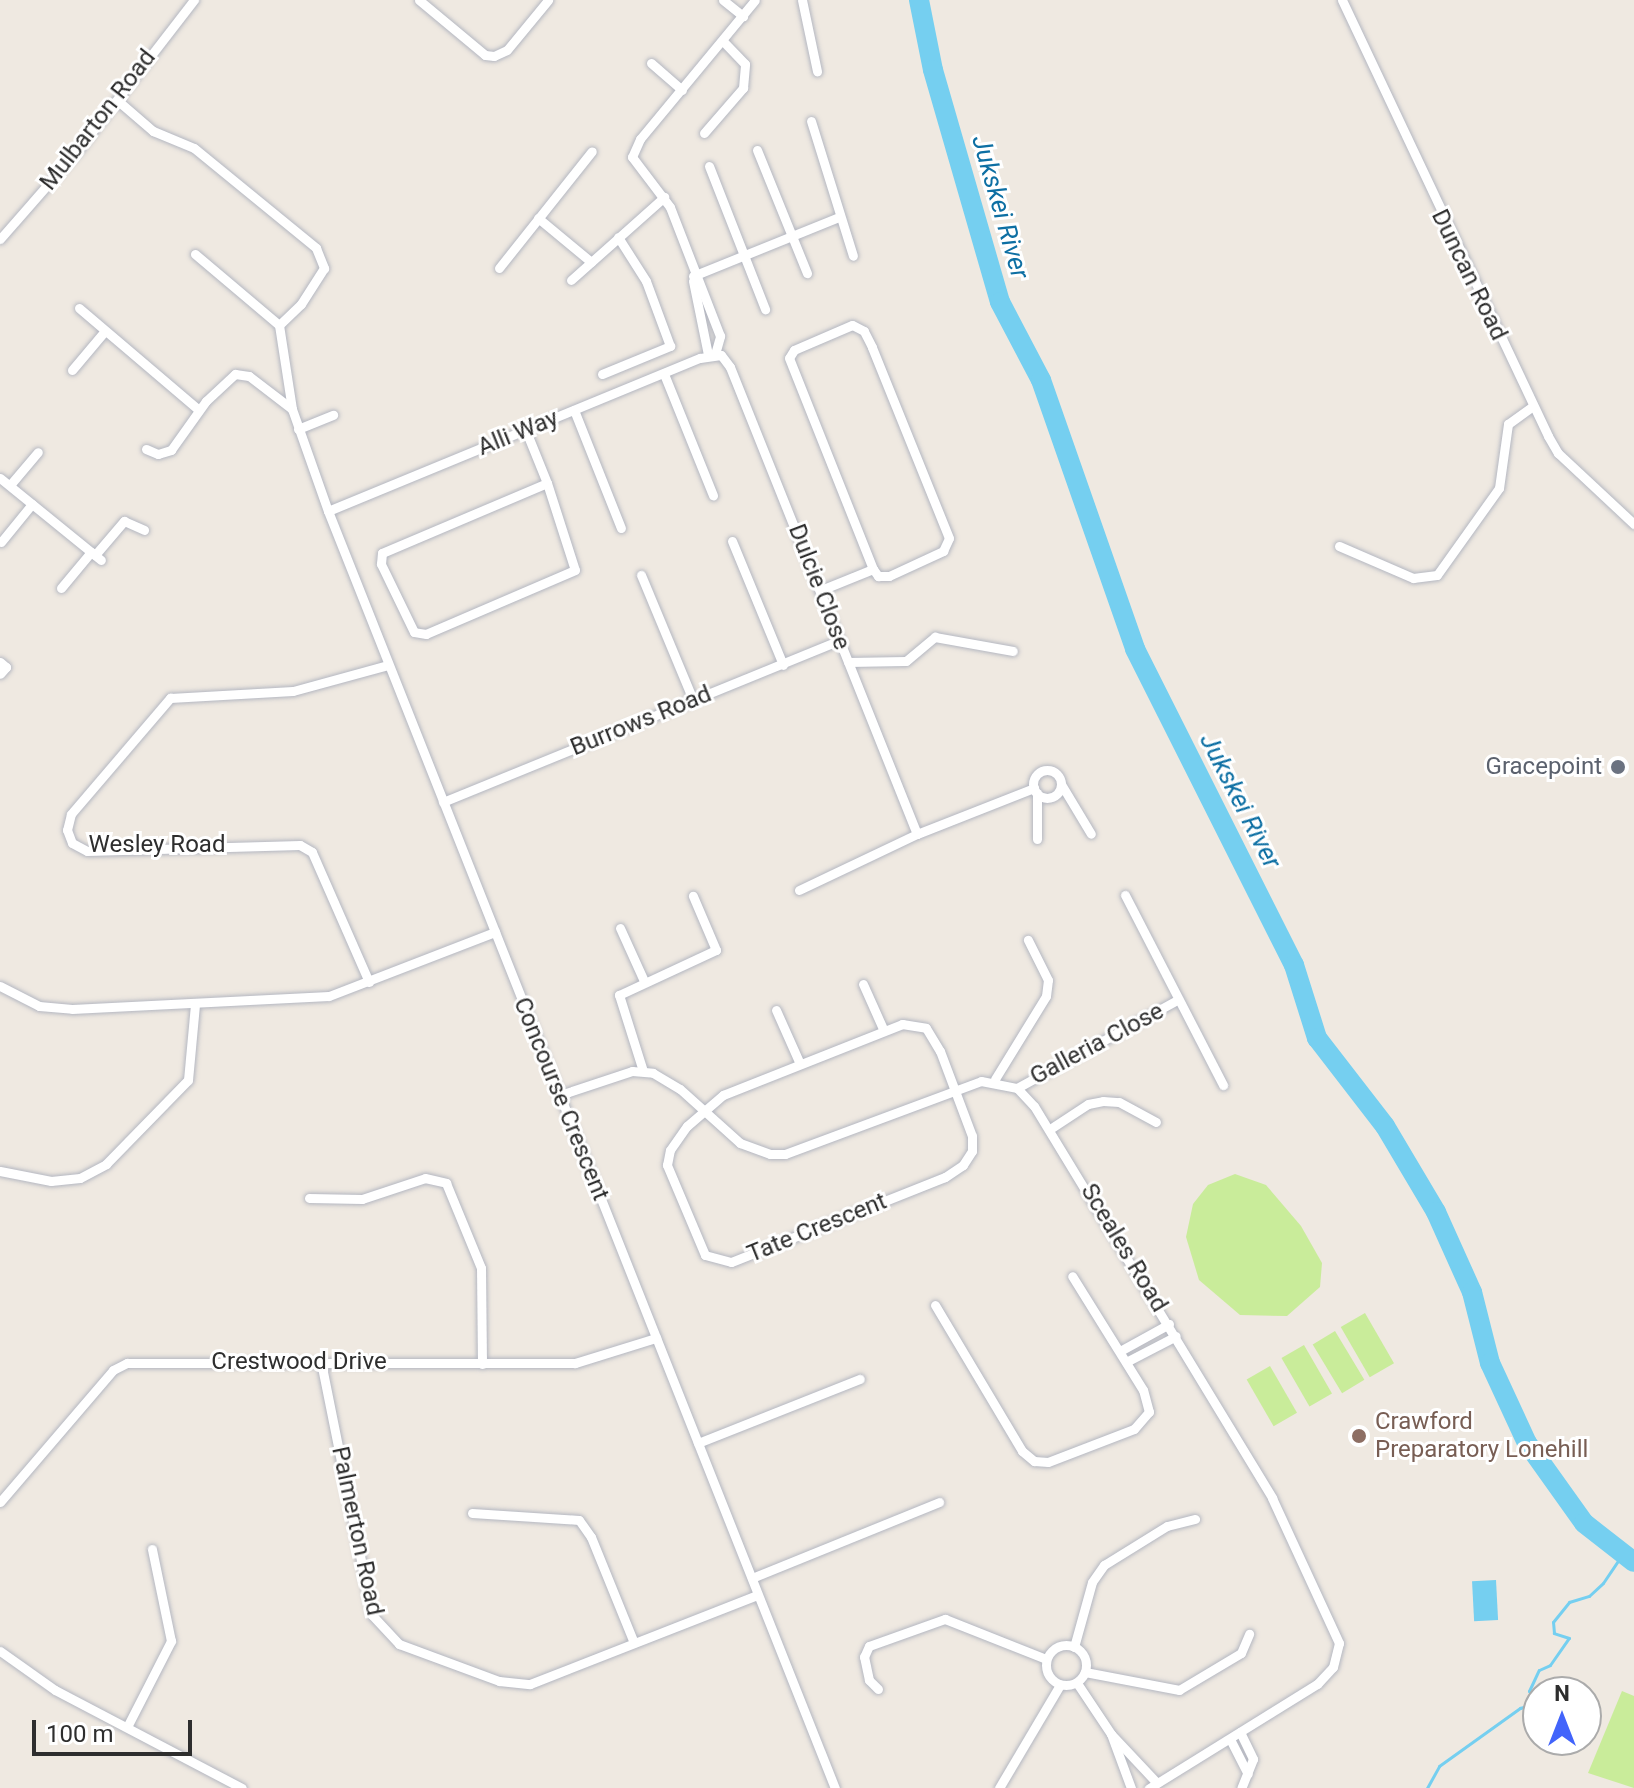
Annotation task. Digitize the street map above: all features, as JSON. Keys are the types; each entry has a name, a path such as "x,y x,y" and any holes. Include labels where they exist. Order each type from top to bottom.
{"street":[{"name":"Mulbarton Road","path":"0,239 117,100 194,0"},
{"path":"419,0 489,56 507,50 548,0"},
{"path":"723,0 743,16"},
{"path":"711,355 720,336 693,276 664,197 632,157 640,139 755,0"},
{"path":"802,0 817,71"},
{"name":"Duncan Road","path":"1342,0 1558,453 1634,524"},
{"path":"704,133 743,88 745,64 723,41"},
{"path":"651,63 682,90"},
{"path":"117,100 153,131 194,148 316,248 324,268 279,325 195,254"},
{"path":"811,121 853,256"},
{"path":"757,150 807,273"},
{"path":"499,268 592,151"},
{"path":"709,166 765,309"},
{"path":"571,280 664,197"},
{"path":"693,276 839,217"},
{"path":"538,218 591,262"},
{"path":"602,374 670,346 646,281 618,237"},
{"path":"693,276 711,355"},
{"path":"79,308 199,410"},
{"name":"Concourse Crescent","path":"279,325 292,409 328,511 835,1788"},
{"path":"852,325 864,331 872,347 949,538 938,554 889,576 878,576 873,569 789,358 794,350 852,325"},
{"path":"72,370 104,332"},
{"name":"Alli Way","path":"328,511 711,355"},
{"name":"Dulcie Close","path":"711,355 730,367 917,834"},
{"path":"146,449 158,454 171,450 199,410 226,379 238,373 278,394 292,409"},
{"path":"664,374 713,495"},
{"path":"1339,546 1413,578 1437,575 1499,488 1508,424 1533,406"},
{"path":"574,410 621,528"},
{"path":"298,429 333,415"},
{"path":"526,431 547,483 574,560 573,573 426,634 414,632 381,564 382,553 547,483"},
{"path":"10,485 38,452"},
{"path":"0,478 95,555"},
{"path":"1,542 32,504"},
{"path":"61,588 124,521 144,530"},
{"path":"732,541 783,665"},
{"path":"821,590 873,569"},
{"path":"641,575 693,700"},
{"path":"848,662 906,661 935,637 1013,651"},
{"name":"Burrows Road","path":"443,802 839,640"},
{"path":"0,662 6,667 0,674"},
{"name":"Wesley Road","path":"369,982 312,852 300,845 87,851 72,843 67,830 71,814 170,698 293,691 388,665"},
{"path":"1037,839 1035,777 1045,770 1057,773 1091,834"},
{"path":"799,890 917,834 1036,791 1055,795 1061,784"},
{"name":"Galleria Close","path":"1125,895 1223,1085"},
{"path":"643,1071 618,998 644,981 716,950 693,896"},
{"path":"620,928 644,981"},
{"path":"0,986 39,1006 195,1004 329,996 495,932"},
{"path":"560,1095 643,1071 664,1078 750,1149 785,1154 995,1079 1046,996 1048,980 1028,940"},
{"path":"863,984 884,1031"},
{"name":"Galleria Close","path":"1017,1088 1177,1000"},
{"path":"0,1171 51,1181 80,1178 106,1164 188,1080 195,1004"},
{"path":"776,1010 800,1064"},
{"path":"705,1112 723,1095 908,1023 926,1028 955,1092"},
{"name":"Sceales Road","path":"995,1079 1017,1088 1050,1129 1169,1324 1272,1498 1339,1643 1336,1661 1325,1677 1153,1786"},
{"name":"Tate Crescent","path":"705,1112 672,1145 667,1165 702,1251 721,1263 786,1242 957,1170 973,1146 955,1092"},
{"name":"Galleria Close","path":"1050,1129 1088,1104 1111,1100 1156,1122"},
{"path":"309,1198 362,1199 425,1178 446,1183 481,1268 482,1364"},
{"path":"935,1305 1022,1451 1034,1461 1057,1460 1147,1420 1147,1397 1072,1276"},
{"path":"1120,1351 1169,1324"},
{"path":"1126,1362 1176,1336"},
{"name":"Crestwood Drive","path":"0,1502 121,1365 589,1361 656,1338"},
{"name":"Palmerton Road","path":"321,1362 372,1615 387,1636 516,1685 554,1676 757,1595"},
{"path":"698,1443 860,1379"},
{"path":"752,1578 939,1502"},
{"path":"472,1513 579,1520 591,1537 634,1643"},
{"path":"1074,1647 1092,1582 1104,1565 1167,1526 1195,1519"},
{"path":"127,1727 171,1641 152,1549"},
{"path":"878,1689 869,1680 864,1657 869,1646 945,1619 1046,1659"},
{"path":"1085,1672 1179,1690 1241,1653 1249,1634"},
{"path":"1058,1646 1074,1647 1082,1653 1085,1672 1077,1683 1060,1685 1049,1677 1046,1659 1058,1646"},
{"path":"0,1651 35,1678 242,1788"},
{"path":"1077,1683 1111,1734 1153,1786"},
{"path":"999,1788 1060,1685"},
{"path":"1240,1732 1253,1756 1241,1788"},
{"path":"1111,1734 1131,1788"},
{"path":"1230,1739 1248,1774"}],"green space":[{"path":"1235,1174 1266,1185 1301,1226 1322,1263 1320,1287 1287,1316 1240,1315 1199,1280 1186,1237 1193,1204 1208,1185"},
{"path":"1365,1313 1394,1363 1370,1377 1341,1327"},
{"path":"1335,1331 1364,1380 1342,1393 1313,1344"},
{"path":"1304,1345 1332,1393 1309,1406 1281,1358"},
{"path":"1270,1366 1297,1413 1274,1426 1247,1380"},
{"path":"1622,1691 1634,1696 1634,1788 1588,1773 1595,1756 1602,1756 1602,1739"}],"water":[{"path":"1496,1580 1498,1620 1474,1621 1472,1581"}],"waterway":[{"name":"Jukskei River","path":"919,0 933,70 1000,302 1041,380 1135,649 1294,965 1317,1038 1385,1126 1436,1212 1472,1292 1490,1363 1527,1443 1584,1523 1634,1562"},
{"path":"1536,1676 1539,1670 1550,1665 1569,1638 1554,1633 1553,1622 1569,1602 1589,1596 1603,1583 1623,1553"},
{"path":"1427,1788 1439,1766 1522,1707"}],"place":[{"name":"Gracepoint","path":"1618,767"},
{"name":"Crawford Preparatory Lonehill","path":"1359,1436"}]}
